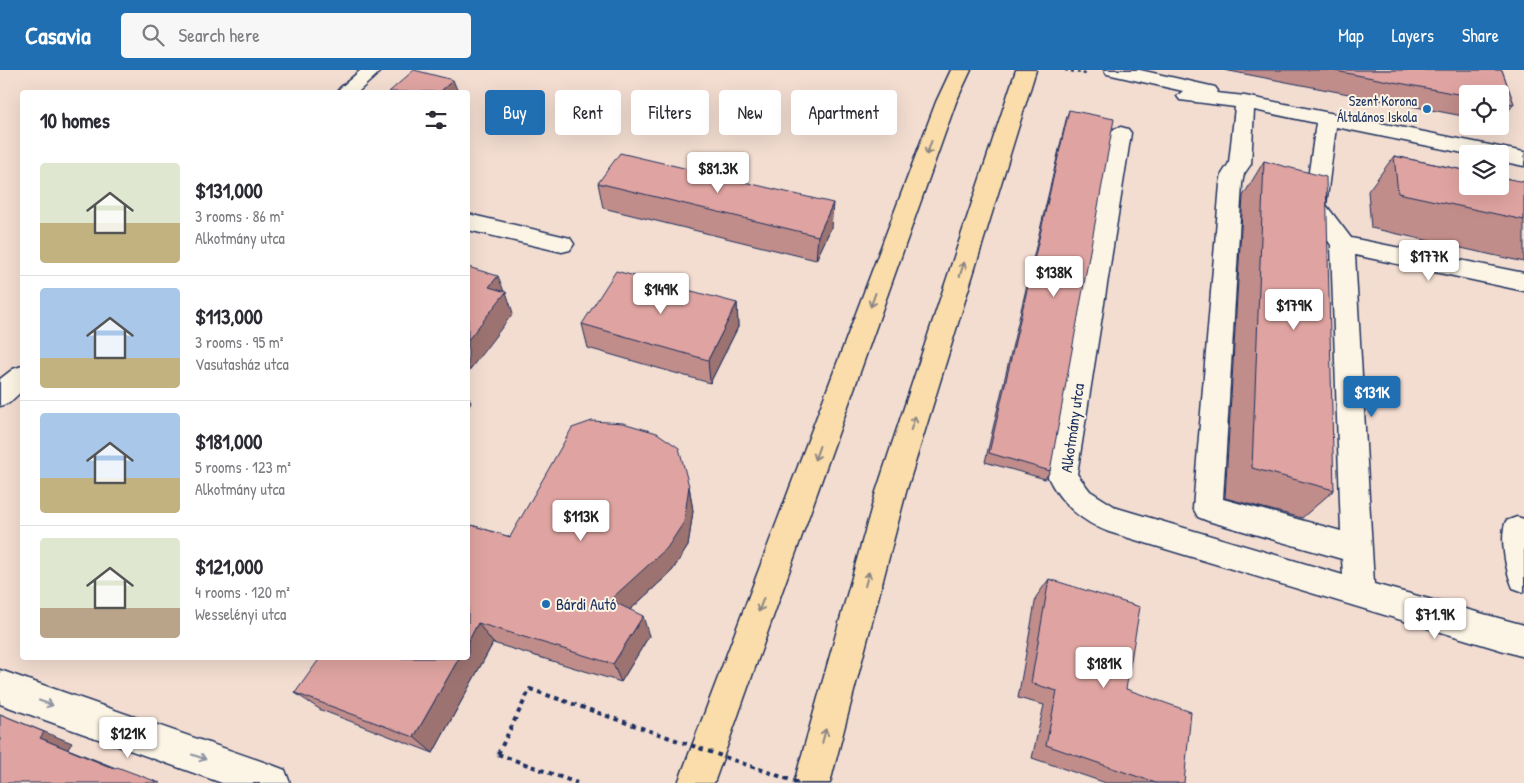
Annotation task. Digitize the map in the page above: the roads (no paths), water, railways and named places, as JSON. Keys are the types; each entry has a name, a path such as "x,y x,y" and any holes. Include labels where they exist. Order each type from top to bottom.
{"main road":[{"path":"696,783 942,111 961,70"},
{"path":"812,783 891,492 1026,70"}],"street":[{"path":"349,90 372,70"},
{"path":"1114,70 1195,92 1459,146"},
{"path":"1245,102 1240,179 1208,508 1357,549"},
{"path":"1327,119 1306,203 1343,244 1524,282"},
{"name":"Alkotmány utca","path":"1122,133 1062,477 1080,500 1109,519 1524,641"},
{"path":"1509,156 1524,159"},
{"path":"470,222 562,244"},
{"path":"1343,244 1359,594"},
{"path":"0,395 20,378"},
{"path":"1524,532 1517,530 1524,578"},
{"path":"0,687 272,783"}],"place":[{"name":"Szent Korona Általános Iskola","path":"1427,109"},
{"name":"Bárdi Autó","path":"546,604"}]}
